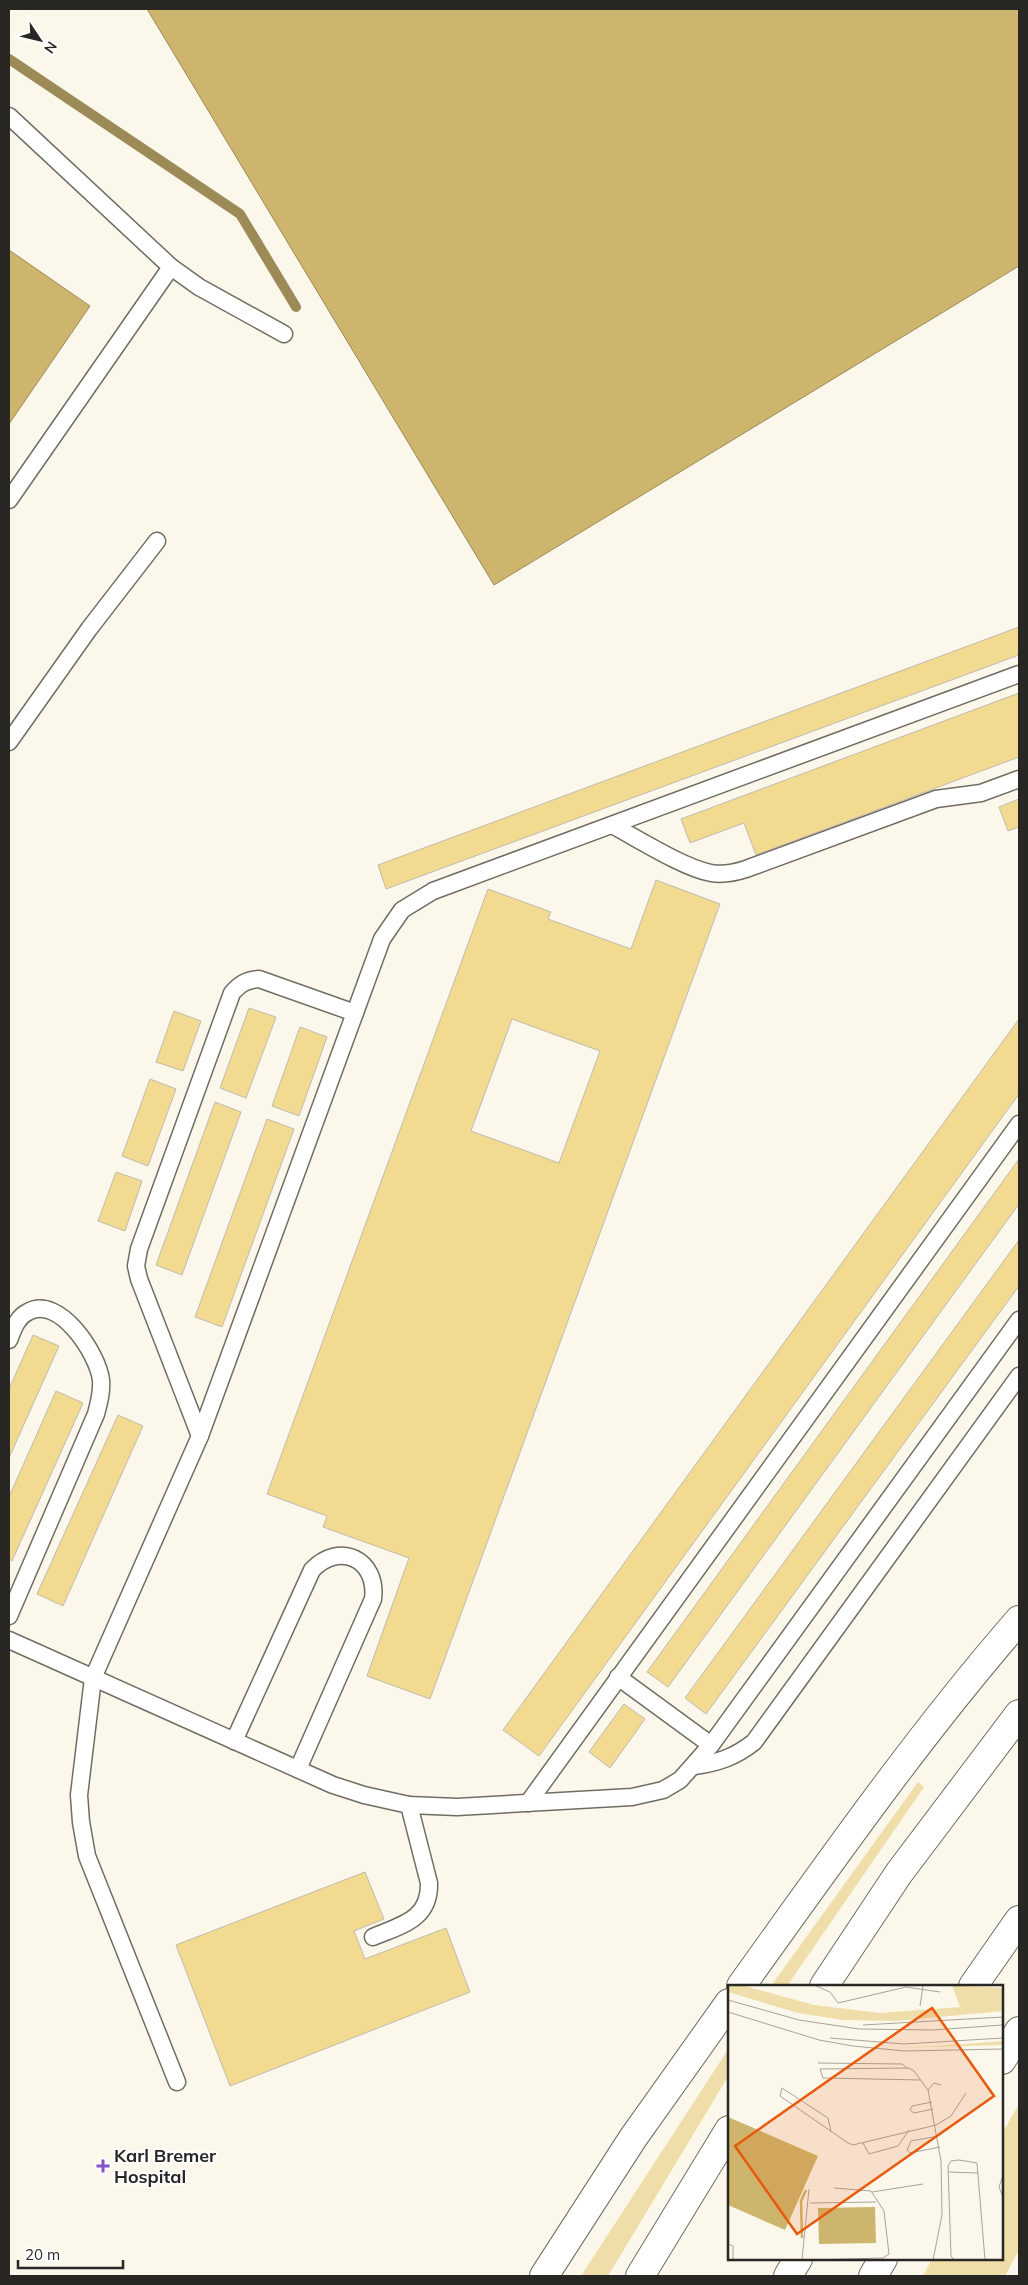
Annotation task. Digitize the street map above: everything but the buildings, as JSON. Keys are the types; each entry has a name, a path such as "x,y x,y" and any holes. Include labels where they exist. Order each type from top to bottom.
{"highway":[{"path":"742,1985 844,1842 981,1664 1019,1620"},
{"path":"825,1985 899,1873 1019,1714"},
{"path":"974,1985 1019,1920"},
{"path":"544,2276 633,2138 728,2004"},
{"path":"1003,2058 1019,2031"},
{"path":"640,2276 728,2132"},
{"path":"788,2276 797,2260"},
{"path":"873,2276 882,2260"}],"lane":[{"path":"9,116 171,267 207,292 284,334"},
{"path":"9,500 171,267"},
{"path":"9,742 89,629 157,541"},
{"path":"177,2082 87,1856 83,1840 79,1795 93,1678 200,1436 382,939 391,924 410,905 433,891 1019,674"},
{"path":"612,825 696,868 711,873 727,874 746,870 936,799 982,793 1019,779"},
{"path":"200,1436 139,1279 136,1266 139,1249 232,993 239,985 249,980 259,979 354,1013"},
{"path":"528,1803 1019,1124"},
{"path":"9,1340 20,1317 28,1311 36,1309 53,1313 66,1321 84,1340 97,1364 101,1380 101,1397 96,1414 9,1616"},
{"path":"9,1640 348,1790 409,1805 457,1807 648,1795 680,1780 711,1745 1019,1320"},
{"path":"694,1766 713,1764 731,1758 754,1742 1019,1376"},
{"path":"234,1741 312,1570 320,1562 331,1557 355,1558 365,1566 371,1575 374,1587 373,1599 298,1769"},
{"path":"618,1677 711,1745"},
{"path":"374,1937 418,1915 426,1906 429,1895 429,1884 409,1805"}],"shaded area":[{"path":"147,9 1019,9 1019,266 494,585"},
{"path":"9,250 90,306 9,424"},
{"path":"918,1782 924,1787 788,1985 772,1985"},
{"path":"728,2050 728,2077 608,2276 581,2276"},
{"path":"1019,2104 1019,2250 1005,2276 923,2276 931,2260 1003,2260 1003,2132"}],"waterway":[{"path":"9,59 240,214 296,307"}],"place":[{"name":"Karl Bremer Hospital","path":"103,2166"}]}
